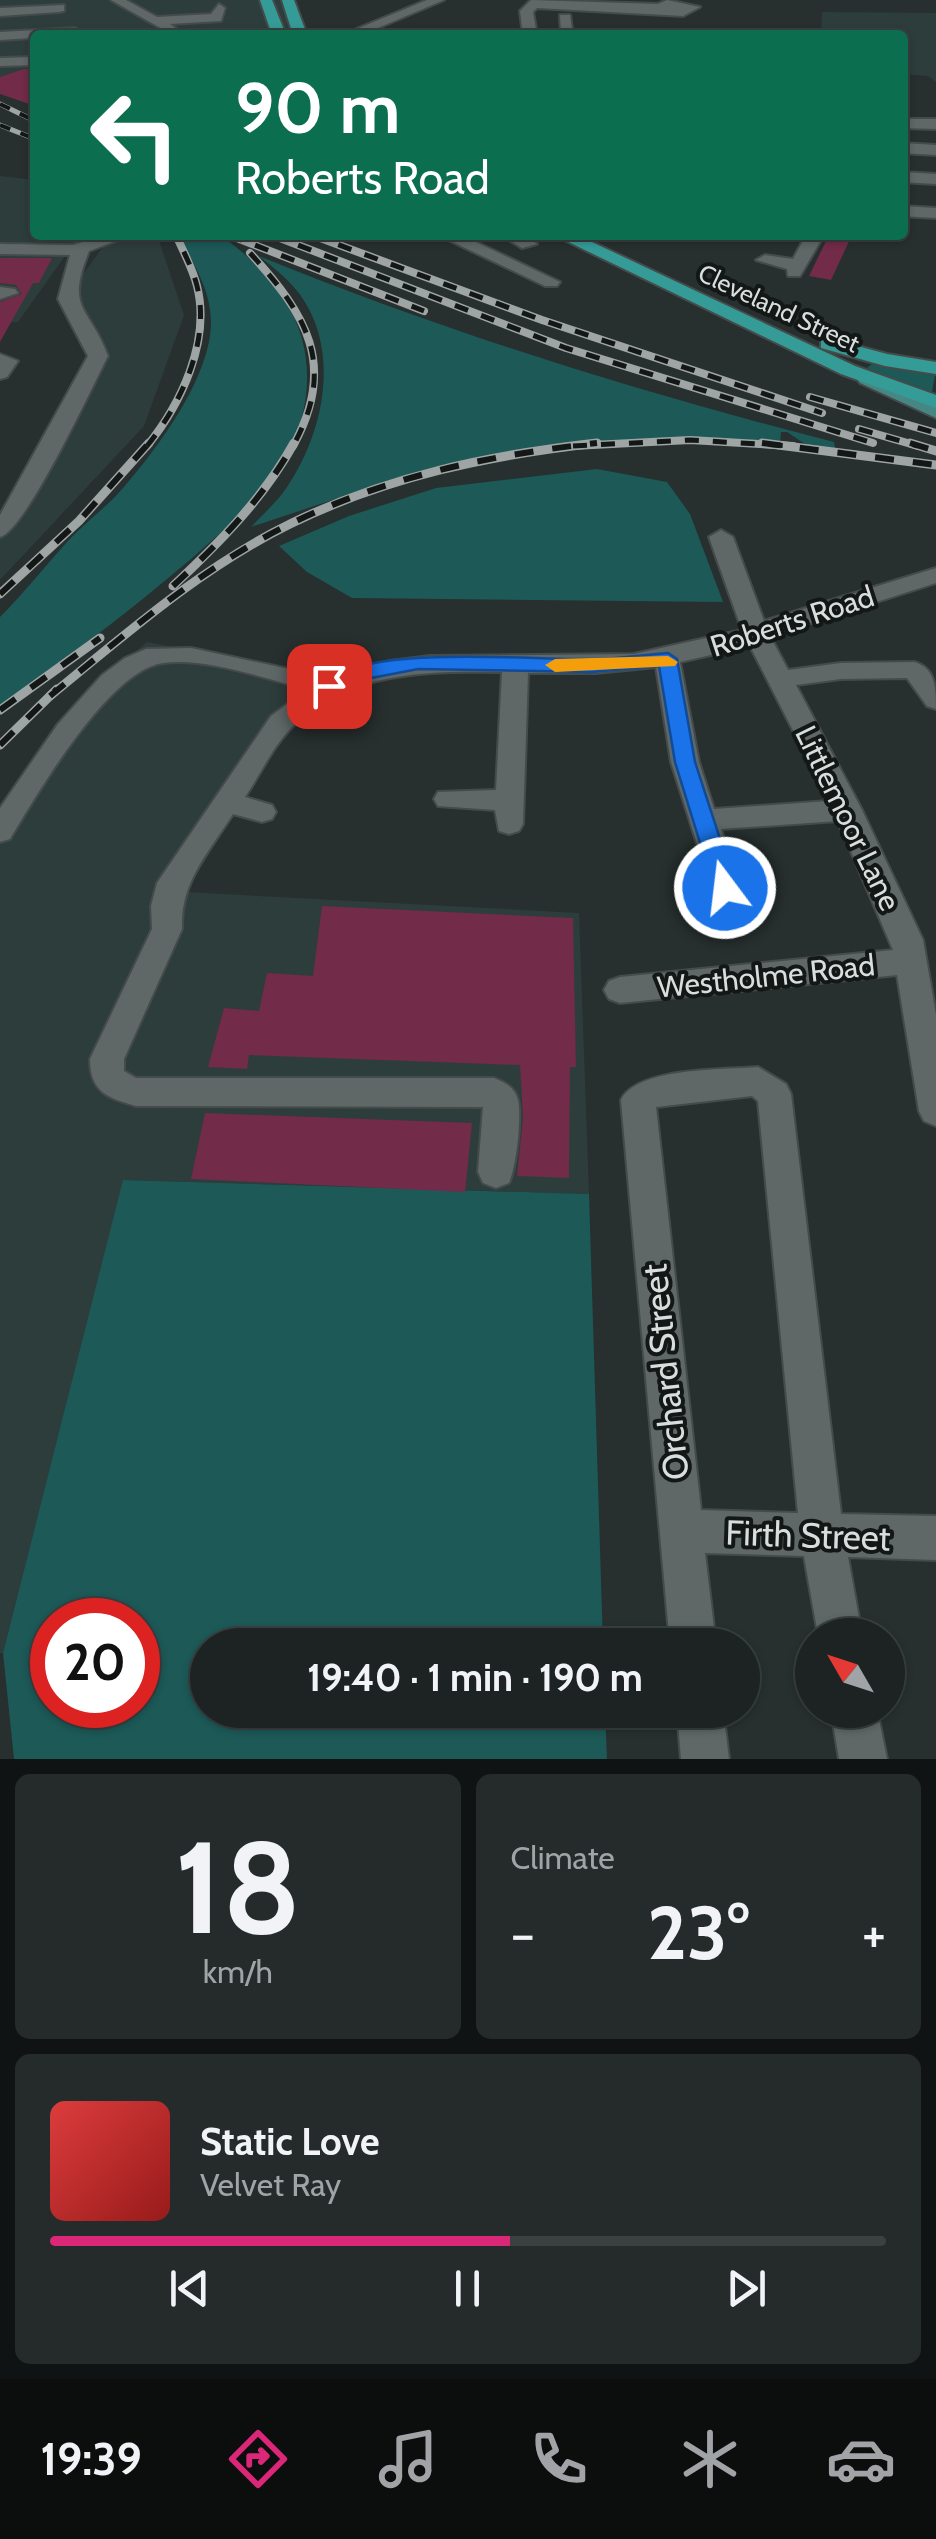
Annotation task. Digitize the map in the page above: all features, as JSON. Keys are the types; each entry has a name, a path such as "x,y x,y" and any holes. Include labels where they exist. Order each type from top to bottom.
{"highway":[{"path":"266,0 277,30"},
{"path":"288,0 298,30"},
{"name":"Cleveland Street","path":"574,240 866,378 936,402"},
{"name":"Cleveland Street","path":"609,240 819,341 885,360 936,368"}],"main road":[{"name":"Cleveland Street","path":"866,378 936,412"}],"street":[{"path":"117,0 170,30"},
{"path":"402,0 422,6"},
{"path":"390,30 367,28 438,0"},
{"path":"529,30 526,12 535,2 660,8 665,3 685,5 702,20"},
{"path":"0,12 59,8"},
{"path":"154,21 216,18 219,8"},
{"path":"564,18 566,30"},
{"path":"0,36 30,34"},
{"path":"0,54 30,57"},
{"path":"0,62 30,59"},
{"path":"908,122 936,124"},
{"path":"908,148 936,150"},
{"path":"908,212 936,213"},
{"path":"0,249 82,249 108,240"},
{"path":"459,240 551,282"},
{"path":"520,240 528,244"},
{"path":"765,260 796,269 812,240"},
{"path":"0,530 18,507 98,356 65,296 67,281 82,249"},
{"name":"Littlemoor Lane","path":"721,537 755,632 918,946 936,1111"},
{"name":"Roberts Road","path":"496,1172 500,1100 494,1093 136,1092 116,1086 106,1076 106,1059 167,929 166,906 172,883 281,722 302,701 356,674 418,663 592,666 668,659 746,639 755,632 936,576"},
{"path":"0,832 74,723 126,670 144,658 172,655 329,686"},
{"path":"668,659 685,762 725,888"},
{"path":"448,799 509,812 514,665"},
{"path":"779,679 842,671 927,668 936,700"},
{"path":"226,802 262,812"},
{"path":"706,820 848,810"},
{"name":"Westholme Road","path":"620,990 918,946"},
{"name":"Orchard Street","path":"690,1628 638,1100 654,1091 758,1081 774,1094 822,1535"},
{"name":"Firth Street","path":"680,1531 936,1538"},
{"path":"822,1535 837,1618"},
{"path":"702,1728 705,1759"},
{"path":"857,1728 863,1759"}],"shaded area":[{"path":"0,0 288,0 298,30 30,30 30,104 0,92"},
{"path":"822,12 936,13 936,82 928,76 908,74 908,30 821,30"},
{"path":"0,176 30,179 30,240 159,240 184,315 144,426 0,580 0,537 47,474 108,355 73,288 103,247 0,249"},
{"path":"180,240 226,240 255,264 286,303 303,341 306,362 305,403 293,444 269,483 217,536 111,624 0,705 0,617 137,472 193,387 209,342 211,320 200,276"},
{"path":"0,252 65,256 18,322 0,323"},
{"path":"259,256 471,335 688,403 834,442 835,449 808,446 781,432 780,444 607,444 511,454 435,470 251,527 283,492 300,466 318,419 324,369 314,321 303,299"},
{"path":"873,363 935,375 932,392 867,368"},
{"path":"597,469 667,482 690,514 723,602 352,598 307,572 279,546 349,516 436,488"},
{"path":"147,642 321,675 185,892 579,913 589,1194 124,1180 0,1653 0,807 76,701"},
{"path":"123,1180 589,1194 602,1628 190,1628 190,1728 606,1728 607,1759 14,1759 3,1653"}],"building":[{"path":"30,69 30,104 0,94 0,77"},
{"path":"827,240 850,240 831,280 809,276"},
{"path":"0,258 52,258 0,342 0,302 22,294 16,285 0,283"},
{"path":"322,906 573,918 576,1067 570,1067 569,1178 517,1176 523,1118 520,1065 249,1055 247,1069 208,1067 224,1008 259,1011 267,973 313,976"},
{"path":"205,1113 472,1123 465,1192 191,1179"}],"railway":[{"path":"0,104 30,119"},
{"path":"0,125 30,137"},
{"path":"147,446 171,411 190,371 200,328 197,286 178,240"},
{"path":"242,240 424,311"},
{"path":"285,240 566,348 873,443"},
{"path":"326,240 542,320 822,413"},
{"path":"250,253 287,298 309,342 314,365 313,390 293,446"},
{"path":"810,397 936,433"},
{"path":"859,429 918,446"},
{"path":"577,446 690,440 780,445"},
{"path":"0,594 79,521 149,443"},
{"path":"173,586 239,519 294,443"},
{"path":"577,446 597,443"},
{"path":"762,443 780,445"},
{"path":"910,443 936,451"},
{"path":"780,445 793,446"},
{"path":"780,445 936,465"},
{"path":"50,696 195,581 290,524 402,480 479,461 577,446"},
{"path":"0,710 100,638"},
{"path":"0,745 57,689"}],"slow traffic":[{"path":"555,665 668,662"}],"route":[{"path":"329,686 356,674 418,663 592,666 668,659 685,762 725,888"}]}
